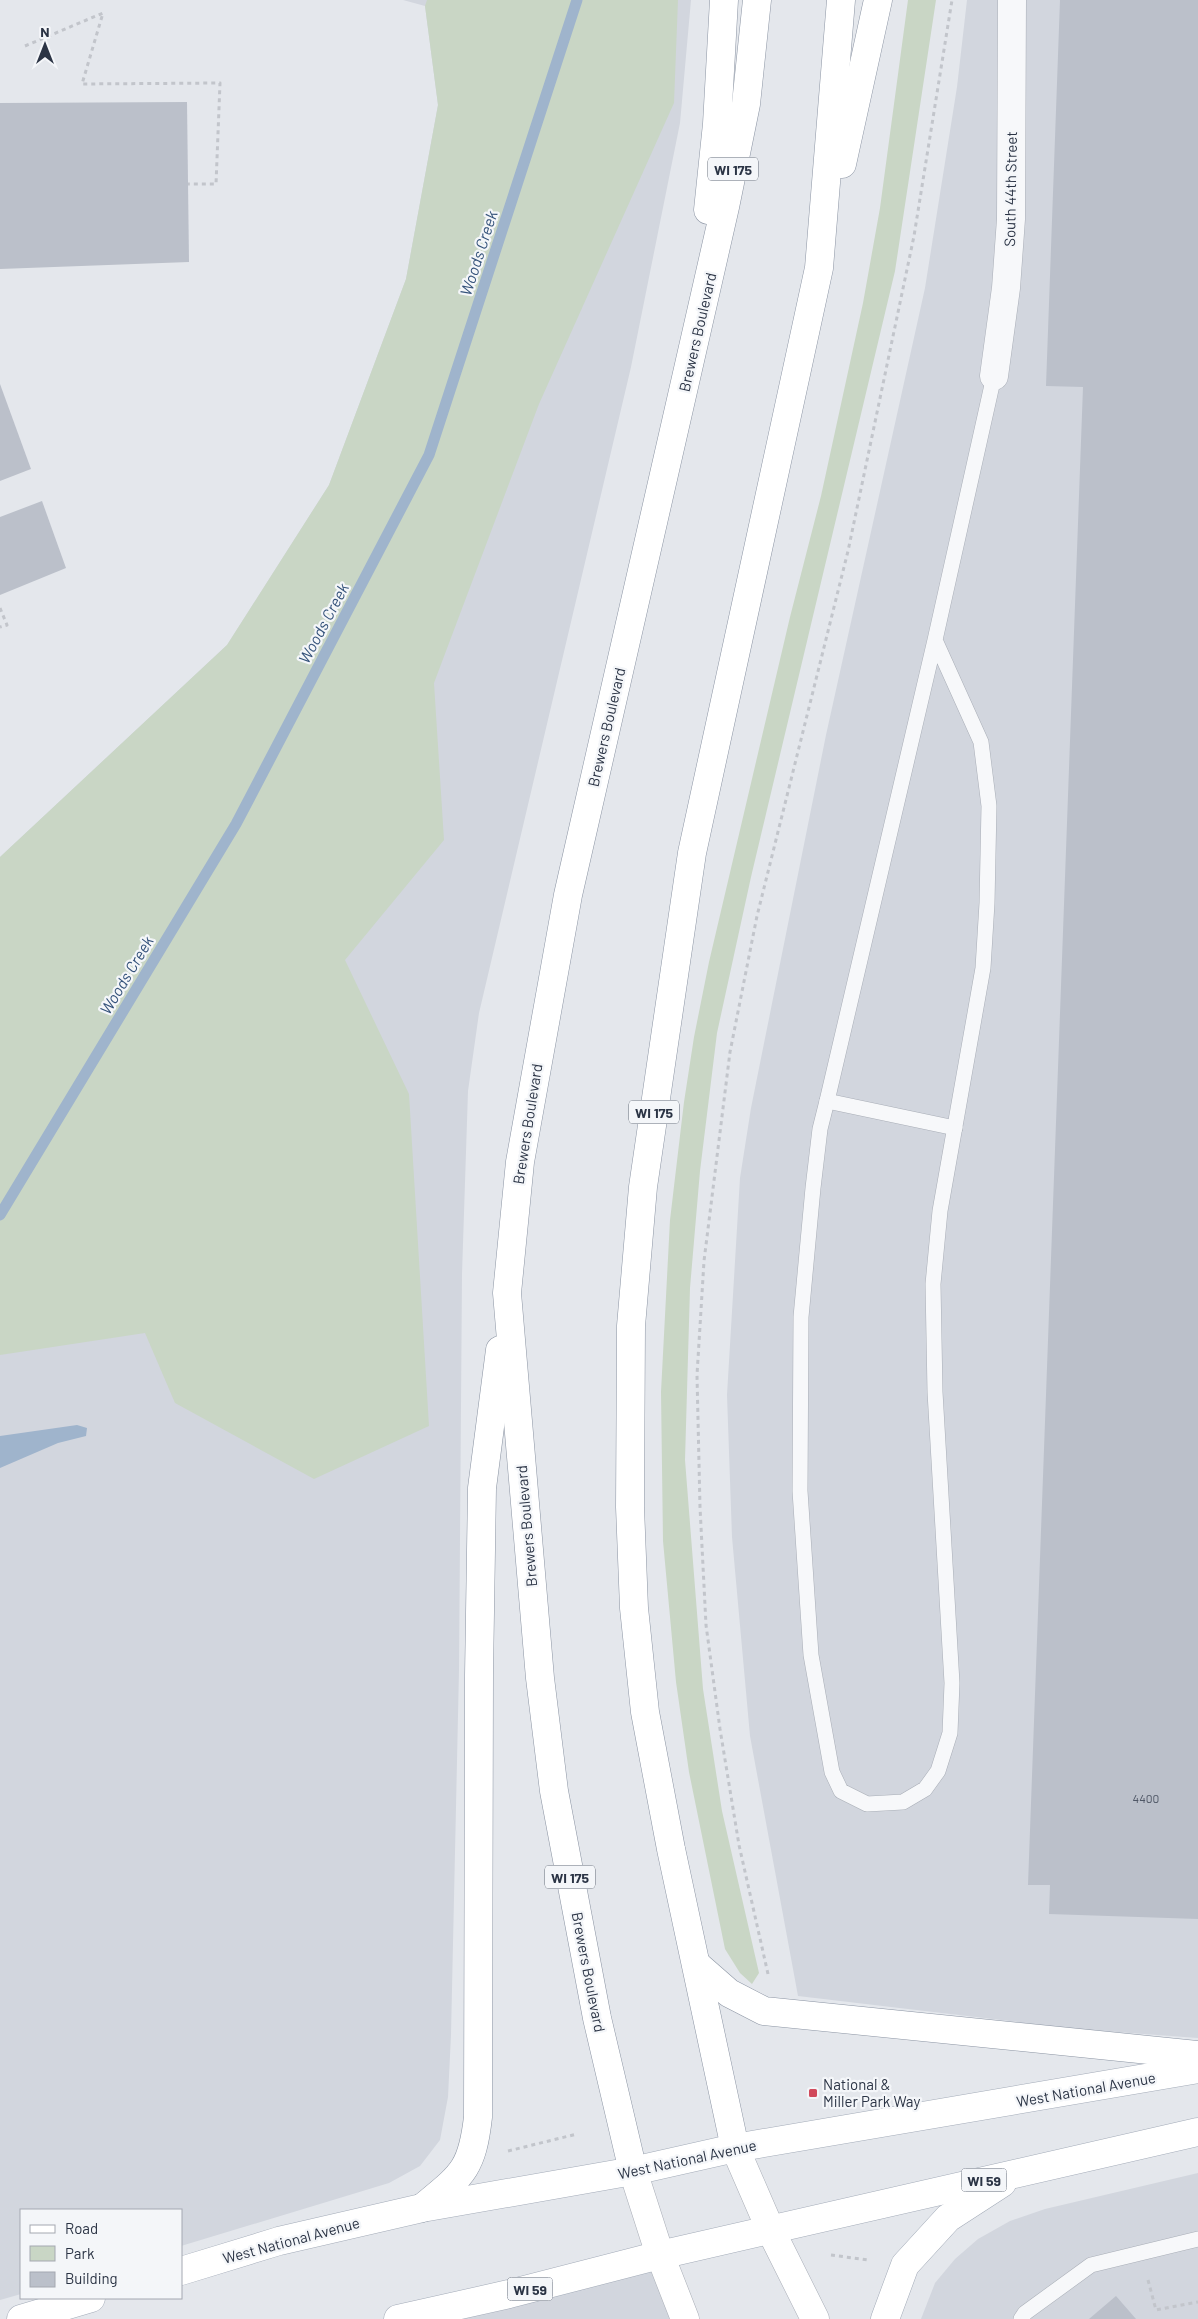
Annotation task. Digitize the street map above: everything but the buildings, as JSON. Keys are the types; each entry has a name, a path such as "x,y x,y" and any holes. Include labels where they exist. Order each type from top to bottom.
{"main road":[{"path":"696,336 717,124 724,0"},
{"name":"Brewers Boulevard","path":"684,2319 660,2255 633,2171 597,2018 554,1790 535,1628 507,1294 520,1162 568,894 696,336 746,104 757,0"},
{"name":"WI 175","path":"771,2231 735,2148 671,1849 645,1712 634,1608 630,1507 632,1326 643,1187 692,853 820,268 841,0"},
{"path":"820,268 878,0"},
{"path":"422,2208 451,2184 463,2171 472,2155 478,2117 479,1675 482,1488 507,1294"},
{"path":"697,1965 730,1993 764,2011 1198,2055"},
{"name":"West National Avenue","path":"182,2270 279,2241 422,2208 633,2171 735,2148 1198,2069"},
{"name":"WI 59","path":"398,2319 509,2294 660,2255 1198,2132"},
{"path":"885,2319 905,2265 948,2218 1018,2173"},
{"path":"771,2231 815,2319"},
{"path":"21,2319 88,2299"}],"street":[{"name":"South 44th Street","path":"994,376 1006,288 1011,219 1012,0"}],"lane":[{"path":"935,640 982,742 989,806 983,968 940,1211 933,1284 935,1392 952,1683 950,1733 938,1770 925,1789 903,1802 867,1804 841,1791 832,1772 811,1655 800,1491 802,1317 813,1188 820,1129 935,640 994,376"},
{"path":"827,1101 955,1128"},
{"path":"1020,2319 1025,2313 1091,2265 1198,2239"}],"path":[{"path":"765,1982 768,1975 739,1845 706,1625 700,1507 697,1375 704,1260 734,1033 758,916 848,551 914,236 952,0"},
{"path":"25,46 103,13 82,84 220,83 216,184 188,184"},
{"path":"0,608 7,625 0,627"},
{"path":"508,2151 577,2134"},
{"path":"831,2255 868,2260"},
{"path":"1139,2281 1148,2278 1156,2310 1198,2302"}],"shaded area":[{"path":"403,0 691,0 680,123 631,367 479,1013 468,1091 462,1274 459,1670 448,2097 440,2140 420,2166 389,2183 182,2246 182,2209 20,2209 20,2294 0,2300 0,857 227,645 329,485 406,279 438,105 425,6"},
{"path":"967,0 1198,0 1198,2038 1076,2029 798,1996 750,1736 732,1537 727,1395 740,1178 751,1108 826,735 925,288 957,87"},
{"path":"1198,2173 1198,2319 921,2319 935,2283 955,2259 978,2239 1010,2221 1045,2209"},
{"path":"660,2255 685,2319 399,2319"}],"green space":[{"path":"427,0 678,0 674,103 539,404 434,683 444,840 345,960 409,1094 429,1426 314,1479 175,1403 145,1333 0,1355 0,857 227,645 329,485 406,279 438,105 425,6"},
{"path":"908,0 936,0 895,271 751,877 717,1033 700,1171 690,1288 685,1460 703,1689 722,1811 759,1973 752,1984 740,1973 725,1949 689,1772 676,1682 663,1541 661,1392 670,1220 684,1102 694,1037 709,962 790,617 821,496 863,303 880,208"}],"water":[{"path":"77,1425 87,1428 86,1436 58,1443 0,1468 0,1436"}],"waterway":[{"name":"Woods Creek","path":"0,1215 236,824 429,455 577,0"}],"place":[{"name":"National & Miller Park Way","path":"813,2093"}]}
